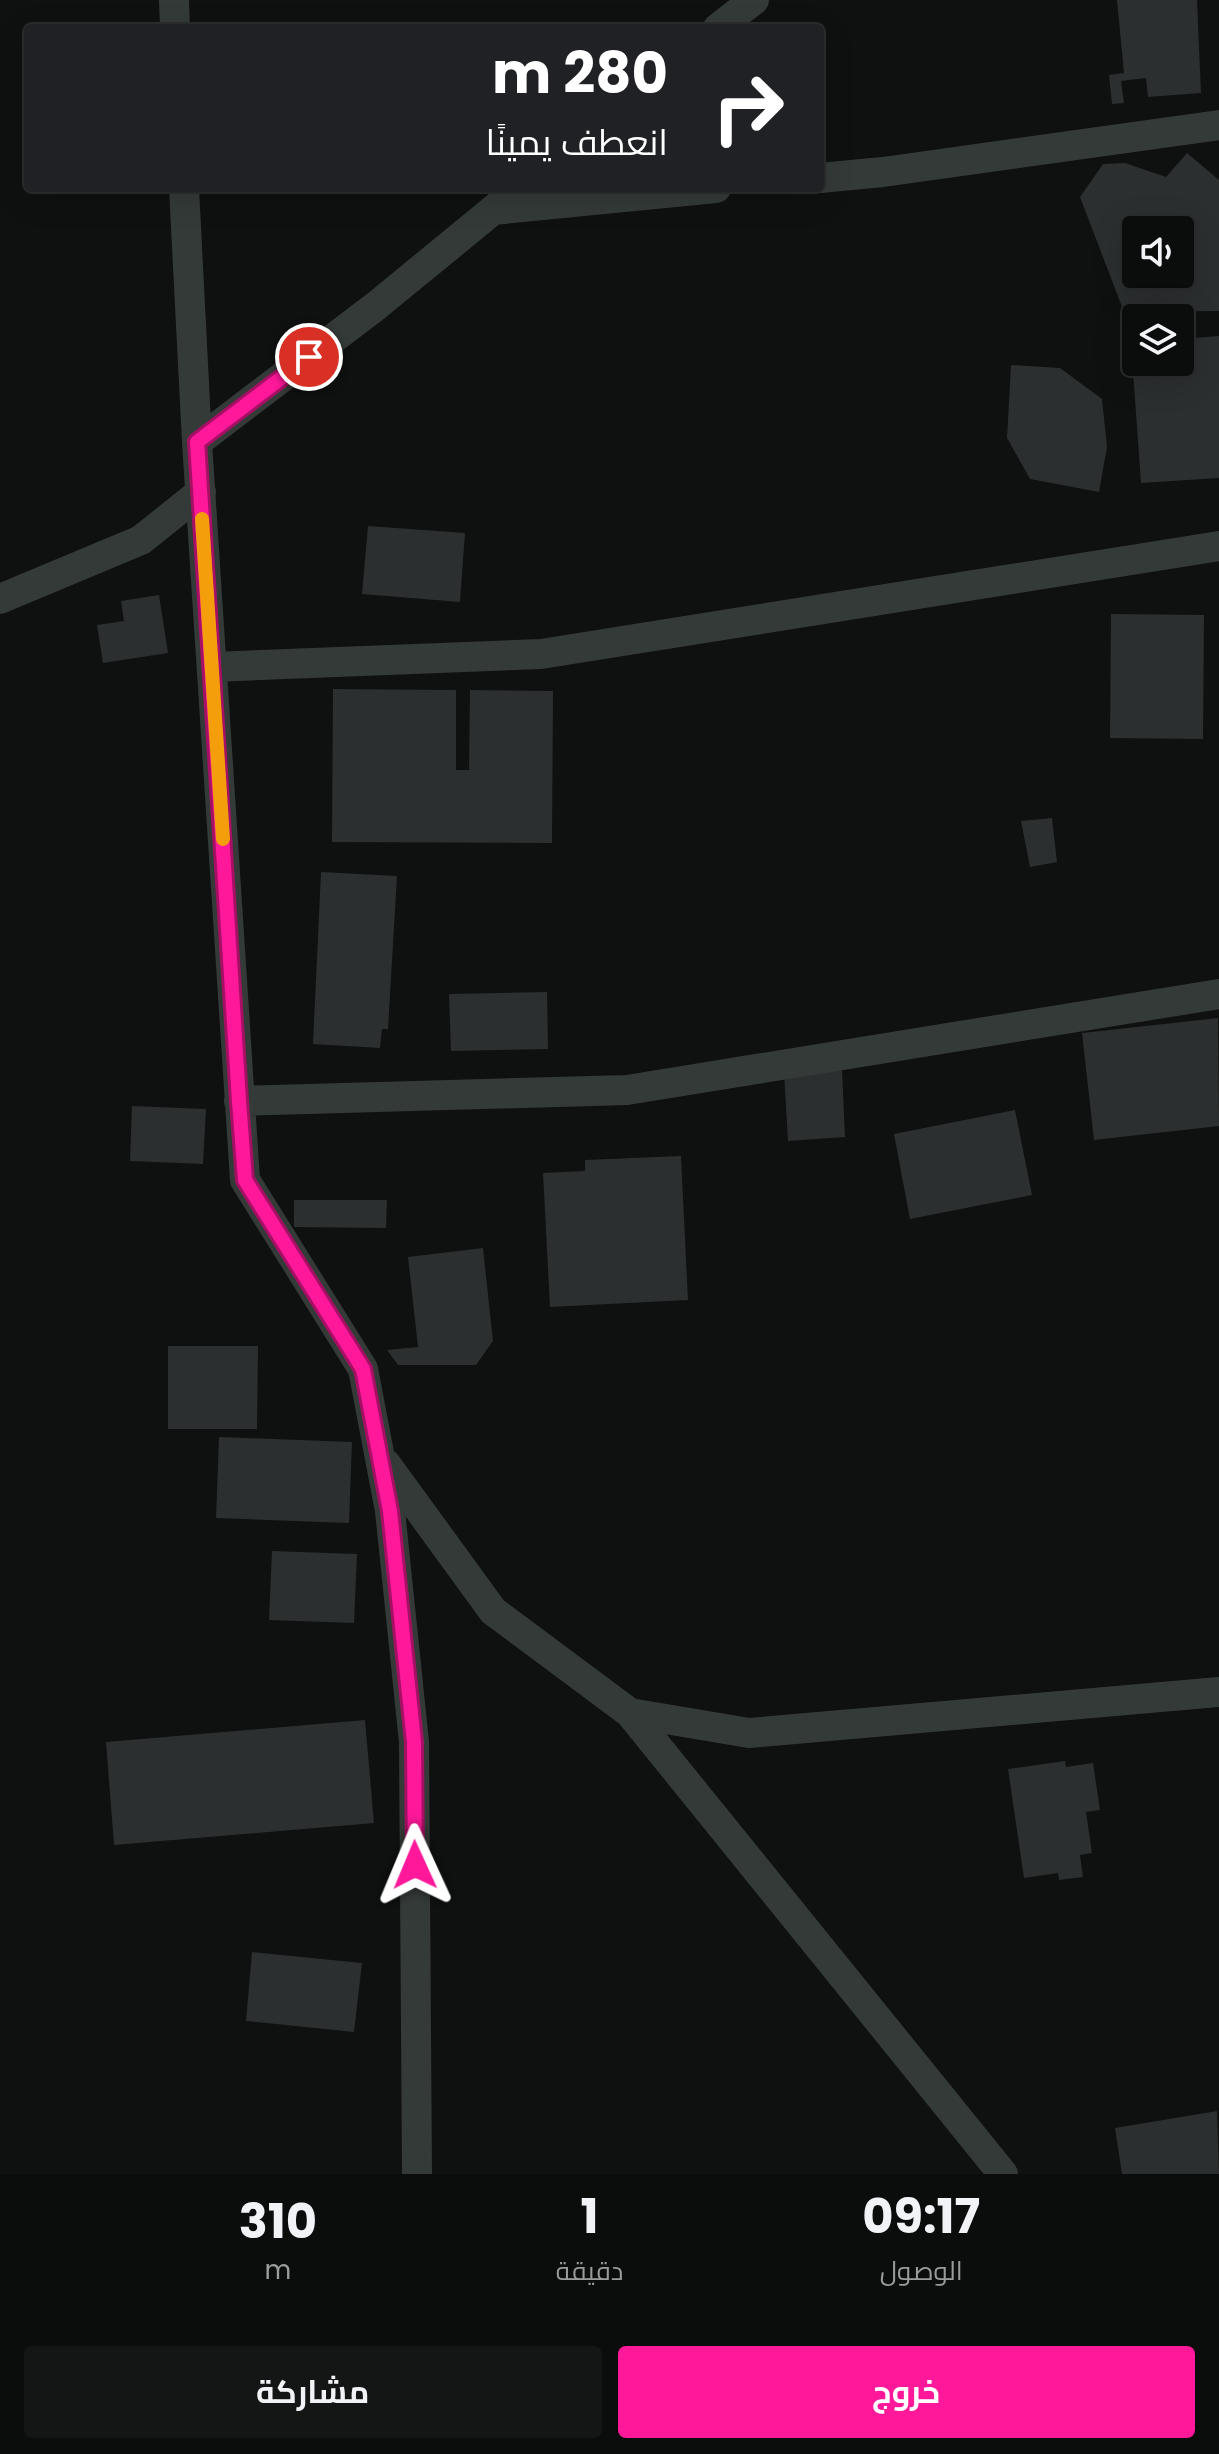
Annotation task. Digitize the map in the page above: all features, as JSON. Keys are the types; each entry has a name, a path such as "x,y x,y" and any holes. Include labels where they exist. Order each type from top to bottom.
{"street":[{"path":"174,0 175,24"},
{"path":"723,24 754,0"},
{"path":"824,178 1219,125"},
{"path":"184,192 197,442 245,1180 363,1369 390,1511 414,1742 417,2174"},
{"path":"197,442 376,306 515,192"},
{"path":"493,210 675,192"},
{"path":"0,599 141,540 201,492"},
{"path":"212,667 541,654 1219,546"},
{"path":"239,1101 627,1090 1219,994"},
{"path":"379,1454 493,1611 630,1713 1003,2174"},
{"path":"630,1713 749,1733 1219,1692"}],"building":[{"path":"1117,0 1197,0 1201,93 1148,97 1146,78 1121,81 1124,103 1112,104 1109,75 1124,73"},
{"path":"1187,153 1219,180 1219,311 1194,311 1194,304 1122,304 1122,307 1080,197 1103,164 1125,163 1166,177"},
{"path":"1219,336 1219,478 1141,483 1133,376 1194,376 1194,338"},
{"path":"1011,365 1060,368 1102,399 1107,447 1099,492 1030,479 1007,438"},
{"path":"368,526 465,533 460,602 362,594"},
{"path":"159,595 168,653 103,663 97,625 124,621 121,601"},
{"path":"1111,614 1204,615 1203,739 1110,738"},
{"path":"333,689 456,690 456,770 469,770 470,690 553,691 552,843 332,842"},
{"path":"1052,818 1057,862 1030,867 1021,821"},
{"path":"321,872 397,876 388,1029 382,1029 380,1048 313,1044"},
{"path":"547,992 548,1049 451,1051 449,994"},
{"path":"1218,1018 1219,1126 1094,1140 1082,1033"},
{"path":"842,1070 845,1137 788,1141 784,1073"},
{"path":"132,1106 206,1109 203,1164 130,1161"},
{"path":"1015,1110 1032,1195 910,1219 894,1134"},
{"path":"681,1156 688,1300 550,1307 543,1173 585,1171 585,1160"},
{"path":"294,1200 387,1200 386,1228 294,1227"},
{"path":"483,1248 493,1341 476,1365 398,1365 387,1350 418,1347 408,1257"},
{"path":"168,1346 258,1346 257,1429 168,1429"},
{"path":"219,1437 352,1442 349,1523 216,1518"},
{"path":"272,1551 357,1554 354,1623 269,1620"},
{"path":"365,1720 374,1823 114,1845 106,1742"},
{"path":"1065,1761 1066,1767 1093,1763 1100,1810 1086,1812 1092,1853 1080,1855 1083,1877 1059,1880 1058,1873 1024,1878 1008,1769"},
{"path":"252,1952 362,1963 354,2032 246,2021"},
{"path":"1217,2111 1219,2174 1122,2174 1115,2128"}],"slow traffic":[{"path":"202,519 223,839"}],"route":[{"path":"309,357 197,442 239,1101 245,1180 363,1369 390,1511 414,1742 415,1865"}]}
